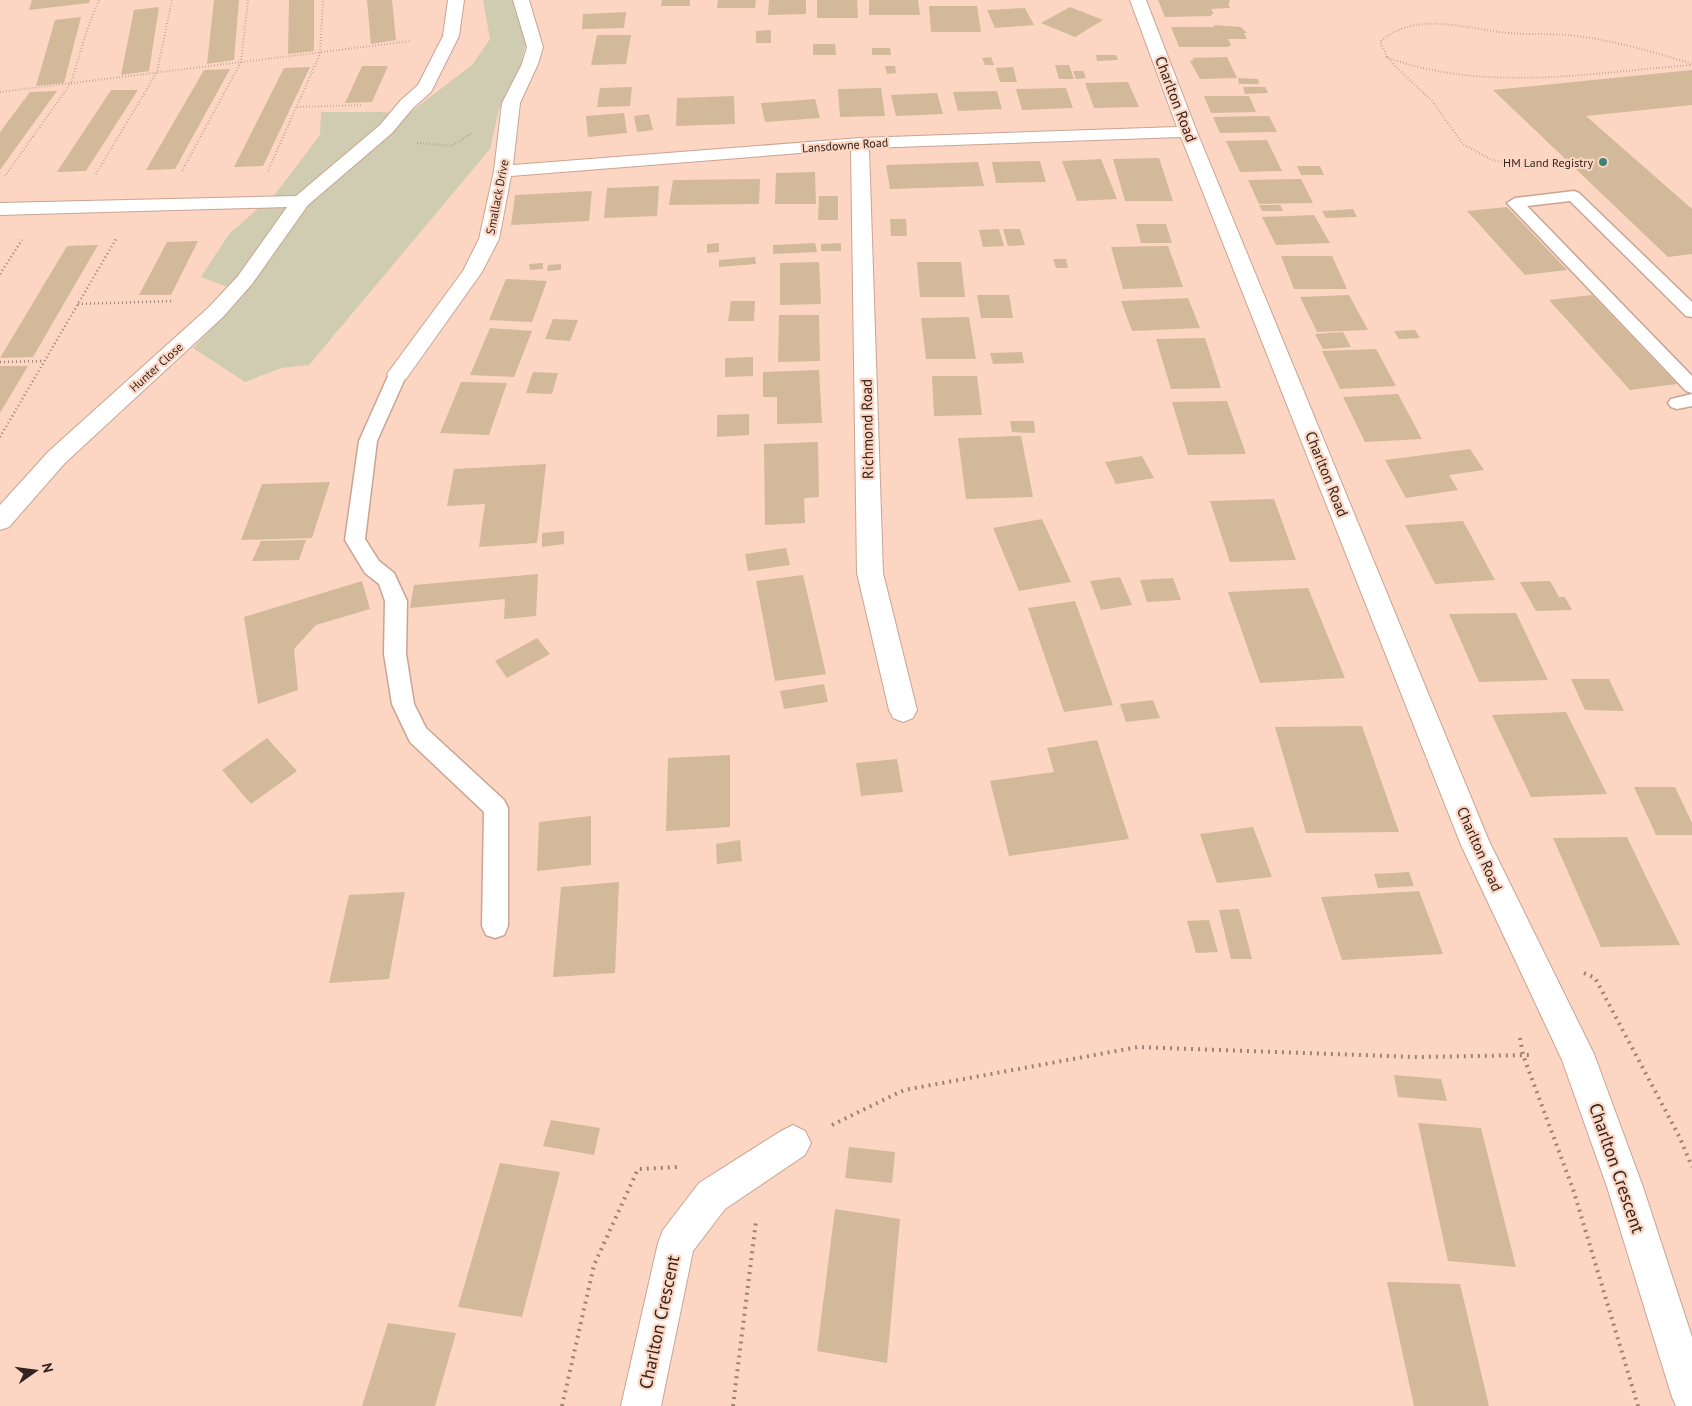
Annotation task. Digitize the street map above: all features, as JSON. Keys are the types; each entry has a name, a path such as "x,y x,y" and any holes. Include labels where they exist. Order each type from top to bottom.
{"street":[{"name":"Hunter Close","path":"0,521 56,457 228,299 245,280 301,201 386,129 407,104 425,88 451,36 456,0"},
{"name":"Smallack Drive","path":"398,374 472,272 489,239 503,171 511,103 530,64 535,47 521,0"},
{"name":"Charlton Road","path":"1138,0 1188,132 1476,845 1524,946"},
{"name":"Lansdowne Road","path":"503,171 860,143 1188,132"},
{"name":"Richmond Road","path":"860,143 870,573 903,710"},
{"path":"0,209 301,201"},
{"name":"Charlton Crescent","path":"1524,946 1577,1054 1625,1187 1692,1397"},
{"name":"Charlton Crescent","path":"641,1406 676,1243 712,1196 793,1143"}],"lane":[{"path":"1692,312 1574,196 1515,203 1692,387"},
{"path":"398,374 368,440 360,492 360,520 355,540 372,567 387,579 396,601 395,654 403,704 418,735 439,757 496,808 496,926"}],"path":[{"path":"0,184 71,83 88,27 100,0"},
{"path":"76,207 157,72 172,0"},
{"path":"164,205 241,62 248,0"},
{"path":"254,203 320,52 323,0"},
{"path":"1529,169 1478,153 1460,142 1433,102 1391,65 1386,58 1380,42 1386,34 1409,26 1424,24 1509,34 1579,36 1660,54 1692,65"},
{"path":"0,92 369,46"},
{"path":"1386,58 1435,71 1504,80 1692,65"},
{"path":"297,107 407,104"},
{"path":"0,437 135,206"},
{"path":"77,304 228,299"},
{"path":"0,362 44,361"},
{"path":"1524,946 1595,978 1680,1138 1692,1167"},
{"path":"1520,1036 1523,1055 1572,1189 1638,1406"},
{"path":"793,1143 904,1090 1138,1047 1417,1057 1577,1054"},
{"path":"733,1406 762,1164"}],"shaded area":[{"path":"483,0 515,0 527,37 520,68 499,109 490,149 309,365 281,368 245,382 193,348 245,294 201,277 229,234 276,193 320,135 321,112 408,114 472,65 490,39"}],"building":[{"path":"32,0 90,0 89,3 29,10"},
{"path":"214,0 239,0 234,60 207,64"},
{"path":"289,0 314,0 314,51 288,54"},
{"path":"367,0 392,0 396,40 371,44"},
{"path":"662,0 690,0 690,6 661,6"},
{"path":"718,0 756,0 755,8 717,8"},
{"path":"769,0 806,0 806,14 768,15"},
{"path":"817,0 857,0 858,18 817,18"},
{"path":"869,0 918,0 920,15 869,15"},
{"path":"1158,0 1229,0 1230,8 1211,9 1214,14 1211,14 1212,16 1165,17"},
{"path":"929,6 977,6 981,32 931,32"},
{"path":"159,7 149,71 121,75 134,10"},
{"path":"1070,7 1103,20 1075,37 1041,23"},
{"path":"1025,8 1034,25 995,28 987,10"},
{"path":"626,12 624,28 582,29 583,14"},
{"path":"81,17 64,83 36,86 55,20"},
{"path":"1214,25 1241,27 1247,33 1244,33 1247,39 1228,39 1231,45 1228,47 1179,47 1171,27 1214,27"},
{"path":"771,30 771,43 756,43 756,31"},
{"path":"597,35 631,35 626,64 591,65"},
{"path":"813,44 835,44 836,55 813,55"},
{"path":"872,48 890,48 891,55 872,55"},
{"path":"1096,55 1116,55 1118,60 1097,61"},
{"path":"991,57 994,65 985,65 982,58"},
{"path":"1227,57 1237,78 1200,79 1190,61 1194,60 1192,58"},
{"path":"1055,65 1069,65 1074,79 1059,79"},
{"path":"362,66 388,66 372,102 345,103"},
{"path":"885,66 895,66 896,73 887,74"},
{"path":"310,67 263,166 234,167 284,68"},
{"path":"1013,67 1017,82 1000,82 996,68"},
{"path":"230,69 175,169 146,170 204,70"},
{"name":"HM Land Registry","path":"1692,70 1692,105 1586,116 1692,209 1692,254 1668,257 1493,90"},
{"path":"1073,71 1083,71 1086,78 1076,79"},
{"path":"1238,78 1258,79 1259,84 1239,84"},
{"path":"1128,82 1139,107 1094,108 1085,83"},
{"path":"632,87 630,106 597,107 600,88"},
{"path":"1243,87 1265,87 1268,93 1245,94"},
{"path":"881,88 885,116 840,117 838,89"},
{"path":"1066,88 1073,108 1022,110 1016,89"},
{"path":"111,90 138,90 86,171 57,172"},
{"path":"57,91 0,170 0,132 30,92"},
{"path":"997,91 1002,109 958,111 953,92"},
{"path":"937,93 943,114 896,116 891,95"},
{"path":"734,96 735,124 676,126 677,98"},
{"path":"1204,96 1249,96 1256,112 1211,113"},
{"path":"815,99 820,118 765,122 761,103"},
{"path":"624,113 627,133 588,137 586,116"},
{"path":"649,114 653,130 637,132 634,116"},
{"path":"1269,116 1277,132 1220,133 1213,117"},
{"path":"1267,140 1282,171 1240,172 1226,141"},
{"path":"1159,158 1173,201 1125,201 1113,159"},
{"path":"1101,159 1117,199 1077,201 1062,161"},
{"path":"1040,161 1046,182 996,183 992,162"},
{"path":"978,162 984,186 890,189 886,165"},
{"path":"1297,166 1320,166 1324,175 1301,175"},
{"path":"815,172 816,204 775,204 776,173"},
{"path":"760,179 759,204 669,205 673,180"},
{"path":"1301,179 1313,203 1259,204 1248,180"},
{"path":"659,186 657,216 604,218 607,188"},
{"path":"592,191 589,221 511,225 515,195"},
{"path":"819,196 838,196 838,220 818,220"},
{"path":"1259,205 1280,205 1283,211 1262,211"},
{"path":"1507,207 1567,270 1525,275 1467,211"},
{"path":"1353,209 1357,217 1326,218 1322,211"},
{"path":"1314,215 1330,243 1276,245 1262,217"},
{"path":"890,219 906,219 907,236 891,236"},
{"path":"1136,224 1166,224 1172,243 1141,243"},
{"path":"999,229 1004,246 983,247 979,230"},
{"path":"1003,229 1020,229 1025,245 1008,246"},
{"path":"198,241 171,295 139,295 167,242"},
{"path":"719,243 719,252 707,253 707,244"},
{"path":"815,243 817,252 773,254 773,245"},
{"path":"841,243 841,251 821,251 821,244"},
{"path":"98,245 33,357 0,358 67,246"},
{"path":"1168,246 1183,287 1123,289 1111,247"},
{"path":"1281,256 1332,256 1347,289 1294,289"},
{"path":"755,257 756,264 719,267 719,260"},
{"path":"1053,259 1066,259 1068,268 1056,268"},
{"path":"819,262 821,304 780,305 780,263"},
{"path":"917,262 961,262 965,297 920,297"},
{"path":"543,263 543,269 530,270 529,264"},
{"path":"561,264 561,270 547,271 548,265"},
{"path":"506,279 547,281 532,322 489,320"},
{"path":"977,295 1009,295 1013,318 981,318"},
{"path":"1349,295 1368,330 1317,332 1300,297"},
{"path":"1592,295 1677,384 1630,390 1549,300"},
{"path":"1188,298 1200,328 1132,331 1121,301"},
{"path":"731,301 755,301 754,321 728,321"},
{"path":"779,315 819,315 820,361 778,362"},
{"path":"969,317 976,359 926,359 921,318"},
{"path":"553,319 578,320 570,341 545,339"},
{"path":"490,328 532,331 514,377 470,375"},
{"path":"1415,330 1420,338 1399,339 1394,331"},
{"path":"1343,332 1351,347 1323,349 1315,334"},
{"path":"1205,338 1221,388 1171,389 1156,339"},
{"path":"1376,349 1396,386 1340,389 1322,351"},
{"path":"1022,352 1024,363 993,364 990,353"},
{"path":"753,357 753,376 725,377 725,358"},
{"path":"0,366 28,366 0,413"},
{"path":"819,370 822,423 777,424 777,397 763,397 763,372"},
{"path":"533,372 558,373 552,394 526,393"},
{"path":"932,376 977,376 982,415 934,416"},
{"path":"461,382 507,383 489,435 440,433"},
{"path":"1398,394 1422,439 1365,442 1343,397"},
{"path":"1227,401 1246,454 1188,455 1172,402"},
{"path":"749,414 749,435 717,437 717,415"},
{"path":"1010,421 1034,421 1035,433 1012,432"},
{"path":"1021,436 1033,497 966,499 958,438"},
{"path":"818,442 819,497 804,498 805,523 765,525 764,444"},
{"path":"1470,449 1484,470 1449,475 1458,490 1406,498 1385,460"},
{"path":"1142,456 1154,478 1116,484 1105,462"},
{"path":"546,464 537,543 479,547 485,504 447,506 454,469"},
{"path":"330,482 312,538 241,540 262,484"},
{"path":"1274,499 1296,560 1230,562 1210,501"},
{"path":"1042,519 1071,582 1019,591 993,528"},
{"path":"1463,521 1495,580 1435,584 1405,525"},
{"path":"564,531 564,544 542,547 542,533"},
{"path":"306,540 299,560 252,561 261,541"},
{"path":"786,548 790,565 748,571 745,554"},
{"path":"538,574 536,616 504,619 505,599 410,608 414,585"},
{"path":"803,575 826,674 775,681 756,581"},
{"path":"1120,577 1132,605 1101,610 1090,581"},
{"path":"1173,578 1181,600 1147,602 1140,580"},
{"path":"362,581 370,609 316,625 294,649 298,690 258,704 244,617"},
{"path":"1550,581 1559,597 1565,597 1572,610 1536,611 1520,582"},
{"path":"1308,588 1345,678 1260,683 1228,592"},
{"path":"1075,601 1113,705 1064,712 1028,608"},
{"path":"1516,613 1548,680 1479,682 1449,614"},
{"path":"537,638 550,654 507,678 495,661"},
{"path":"1571,679 1609,679 1624,711 1585,710"},
{"path":"824,684 828,702 784,709 780,691"},
{"path":"1153,700 1160,718 1126,722 1120,704"},
{"path":"1566,712 1607,794 1531,797 1492,715"},
{"path":"1362,726 1399,832 1306,833 1275,727"},
{"path":"267,738 297,771 251,804 222,770"},
{"path":"1097,740 1129,839 1009,856 990,781 1054,772 1047,748"},
{"path":"730,755 730,827 666,831 668,758"},
{"path":"897,759 903,792 861,796 856,763"},
{"path":"1634,787 1675,787 1692,823 1692,835 1656,835"},
{"path":"591,816 591,865 537,871 539,822"},
{"path":"1253,827 1272,877 1217,883 1200,834"},
{"path":"1627,837 1680,945 1601,947 1553,838"},
{"path":"740,840 742,861 717,864 716,844"},
{"path":"1409,872 1414,886 1378,888 1374,874"},
{"path":"619,882 615,973 553,977 561,887"},
{"path":"1419,891 1443,954 1342,960 1321,897"},
{"path":"405,892 389,979 329,983 349,895"},
{"path":"1239,909 1252,959 1231,959 1219,910"},
{"path":"1209,920 1218,952 1196,953 1187,921"},
{"path":"1394,1075 1441,1079 1447,1101 1398,1097"},
{"path":"551,1120 600,1128 594,1155 543,1146"},
{"path":"1418,1123 1481,1128 1516,1267 1448,1261"},
{"path":"849,1147 895,1152 892,1183 845,1178"},
{"path":"500,1163 560,1172 522,1317 458,1307"},
{"path":"835,1209 900,1219 887,1363 817,1351"},
{"path":"1387,1282 1460,1284 1489,1406 1414,1406"},
{"path":"388,1323 456,1333 435,1406 362,1406"}],"place":[{"name":"HM Land Registry","path":"1603,162"}]}
